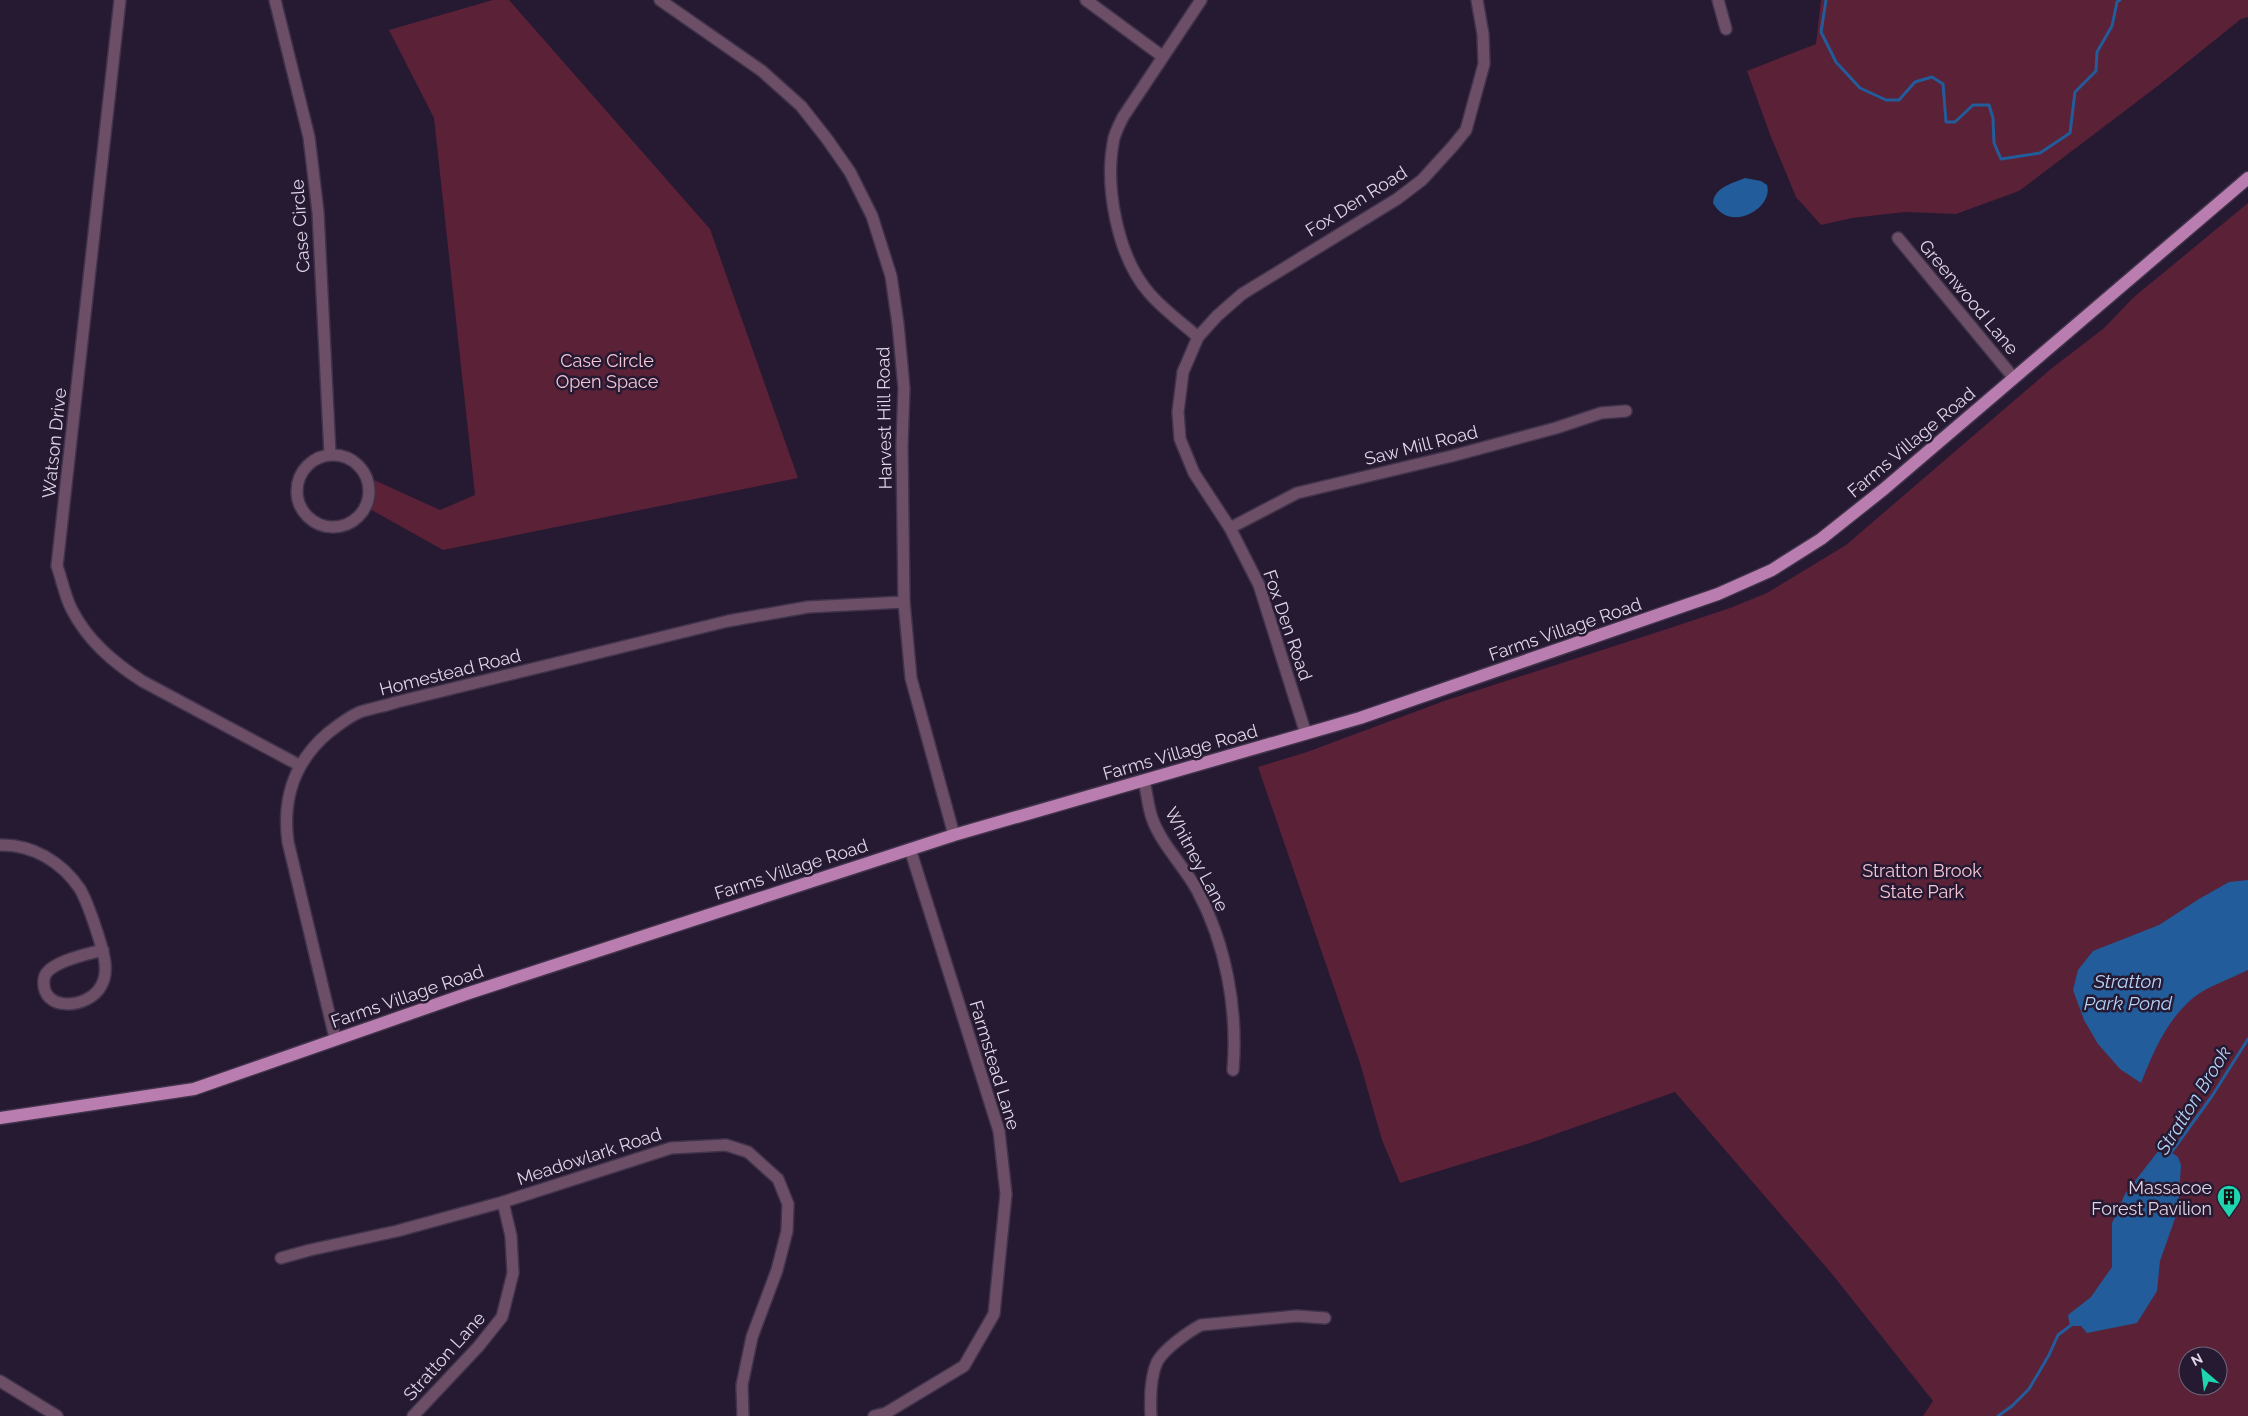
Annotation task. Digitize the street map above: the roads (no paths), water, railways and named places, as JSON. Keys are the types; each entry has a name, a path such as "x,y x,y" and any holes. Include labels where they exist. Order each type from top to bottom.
{"main road":[{"name":"Farms Village Road","path":"0,1118 194,1089 235,1076 335,1038 954,835 1360,718 1718,594 1772,570 1821,539 1884,489 2248,178"}],"street":[{"name":"Watson Drive","path":"120,0 57,566 72,609 94,644 120,667 142,681 299,765"},
{"name":"Case Circle","path":"275,0 309,137 314,174 318,212 330,454"},
{"name":"Harvest Hill Road","path":"660,0 762,71 801,106 850,172 872,216 891,276 902,370 904,602 911,678 916,703 954,835"},
{"path":"1086,0 1162,56"},
{"path":"1198,337 1149,293 1135,272 1123,248 1114,219 1112,172 1114,137 1123,117 1201,0"},
{"name":"Fox Den Road","path":"1306,734 1259,586 1230,528 1194,473 1180,439 1178,412 1183,372 1198,337 1217,316 1242,294 1397,199 1422,180 1466,130 1484,64 1483,34 1478,0"},
{"path":"1718,0 1726,29"},
{"name":"Greenwood Lane","path":"1898,238 2013,377"},
{"name":"Saw Mill Road","path":"1230,528 1297,493 1461,454 1556,428 1601,413 1626,411"},
{"path":"330,454 342,455 352,459 361,466 367,476 370,487 369,498 360,514 346,525 333,527 321,525 310,519 302,510 297,486 300,474 308,464 318,457 330,454"},
{"name":"Homestead Road","path":"335,1038 288,842 286,812 299,765 321,739 342,721 360,712 379,707 728,622 808,607 904,602"},
{"name":"Whitney Lane","path":"1144,781 1152,819 1197,890 1218,937 1230,987 1236,1042 1233,1070"},
{"path":"0,846 27,848 46,856 79,888 88,907 106,961 105,977 101,988 76,1004 63,1006 53,1000 46,991 44,974 52,967 63,962 102,950"},
{"name":"Farmstead Lane","path":"874,1416 886,1413 964,1366 994,1314 1006,1194 999,1131 910,849"},
{"name":"Meadowlark Road","path":"281,1258 397,1231 503,1202 672,1148 726,1144 748,1152 778,1179 788,1204 787,1231 777,1270 752,1337 742,1386 743,1416"},
{"name":"Stratton Lane","path":"413,1416 478,1347 502,1317 513,1273 511,1236 503,1202"},
{"path":"1151,1416 1150,1395 1157,1362 1188,1332 1201,1324 1297,1316 1325,1318"},
{"path":"0,1381 57,1416"}],"water":[{"path":"1745,178 1761,181 1767,185 1767,194 1764,202 1749,214 1739,217 1720,212 1713,203 1717,193 1724,187"},
{"name":"Stratton Park Pond","path":"2248,880 2248,970 2205,990 2193,998 2175,1016 2162,1037 2141,1083 2120,1069 2098,1044 2084,1020 2073,990 2078,970 2093,951 2159,925 2229,882"},
{"path":"2162,1146 2178,1157 2181,1165 2178,1210 2160,1261 2157,1291 2137,1323 2087,1333 2081,1326 2070,1326 2068,1315 2091,1297 2112,1267 2112,1223 2125,1194"}],"waterway":[{"path":"1826,0 1821,32 1836,62 1860,88 1886,100 1899,100 1915,82 1932,77 1943,84 1946,122 1955,122 1973,105 1989,105 1993,118 1994,143 2001,159 2040,153 2070,133 2075,92 2096,71 2097,52 2112,26 2117,2 2120,0"},
{"name":"Stratton Brook","path":"2170,1154 2212,1096 2248,1039"},
{"name":"Stratton Brook","path":"1998,1416 2012,1406 2029,1389 2049,1355 2058,1335 2074,1323"}],"place":[{"name":"Massacoe Forest Pavilion","path":"2229,1218"}],"park label":[{"name":"Case Circle Open Space","path":"607,370"},
{"name":"Stratton Brook State Park","path":"1922,880"}]}
